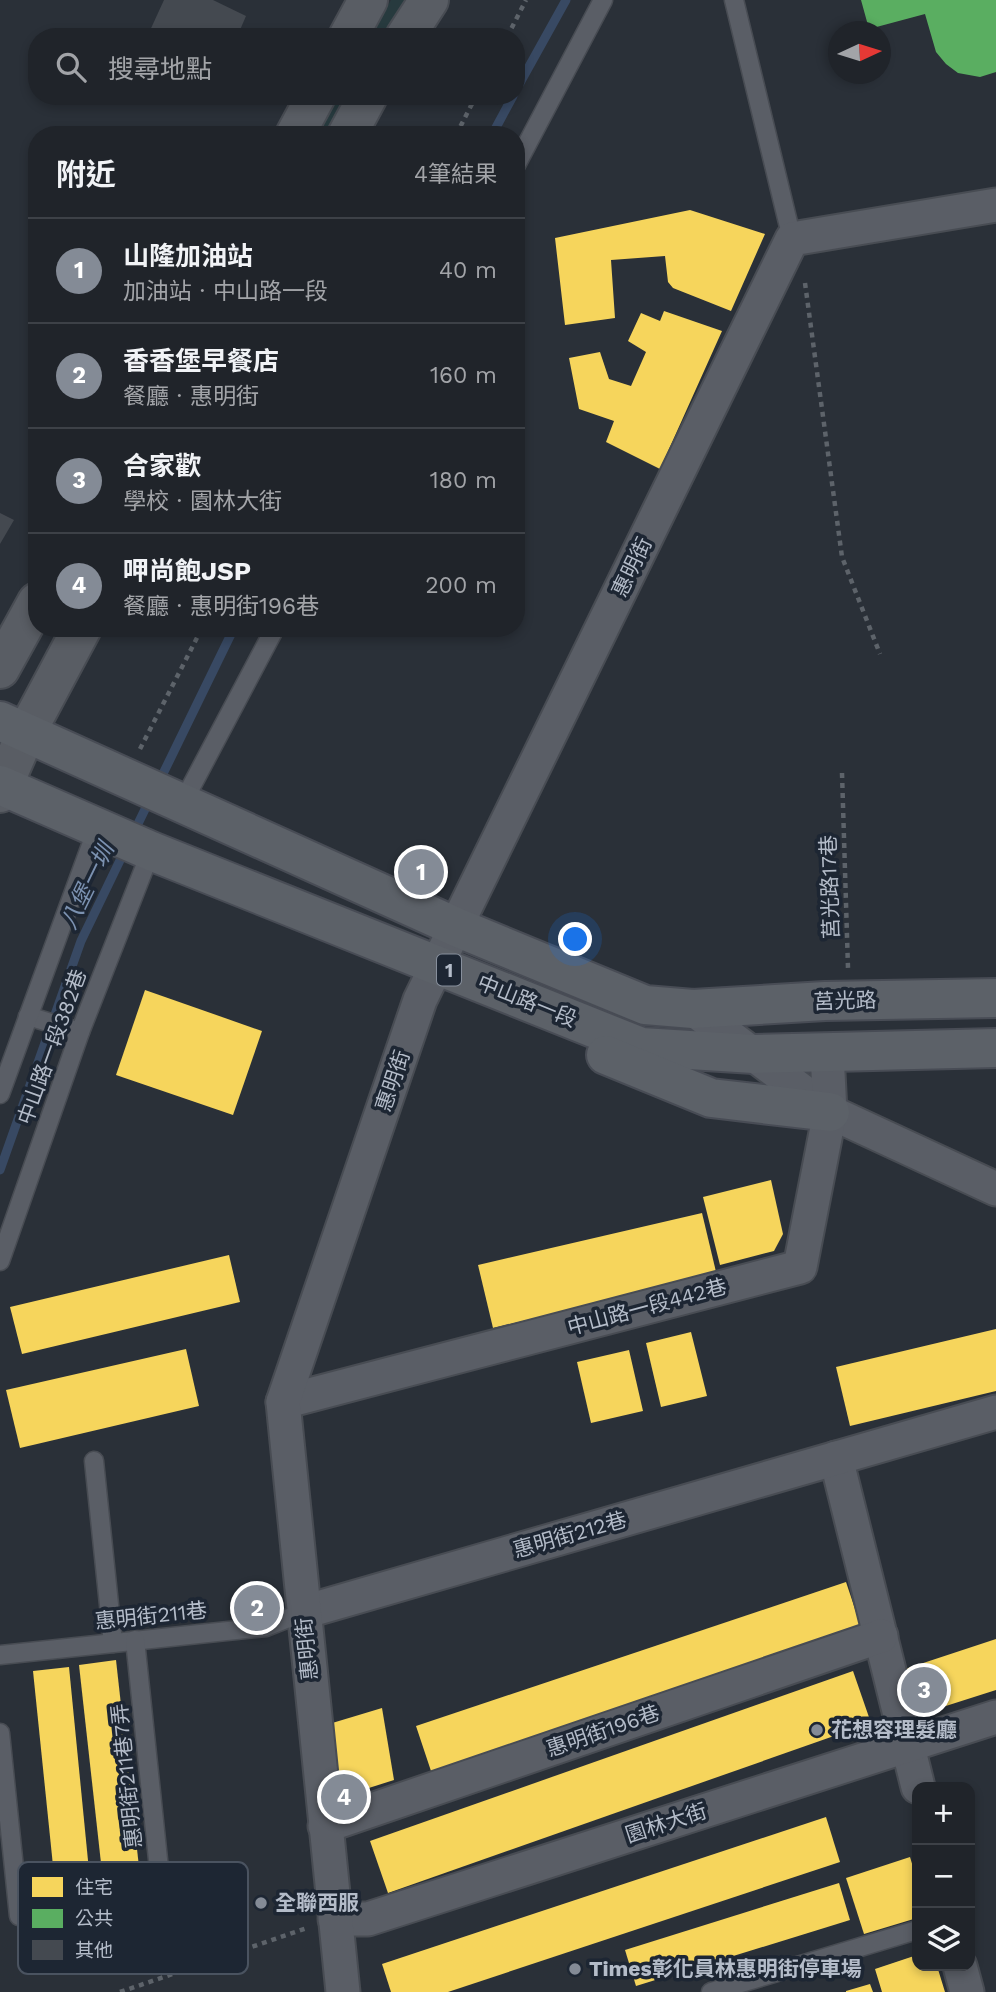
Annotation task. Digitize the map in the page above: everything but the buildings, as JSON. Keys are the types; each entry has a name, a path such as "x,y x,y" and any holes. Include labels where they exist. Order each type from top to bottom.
{"main road":[{"path":"353,28 368,0"},
{"path":"411,28 429,0"},
{"path":"300,126 311,105"},
{"path":"352,126 363,105"},
{"path":"0,669 28,618"},
{"path":"1,788 13,727 76,637"},
{"name":"1","path":"13,727 183,804"},
{"name":"1","path":"1,788 98,826 151,851"},
{"name":"中山路一段","path":"183,804 456,927 645,1005 693,1009"},
{"name":"中山路一段","path":"151,851 642,1047 754,1054"},
{"name":"莒光路","path":"693,1009 849,1000 996,998"},
{"path":"547,1009 591,1049 711,1098 830,1112"},
{"name":"1","path":"754,1054 996,1048"}],"street":[{"path":"792,239 996,205"},
{"name":"惠明街","path":"342,1992 283,1402 420,1000 792,239"},
{"path":"693,1009 830,1112 996,1189"},
{"name":"中山路一段442巷","path":"283,1402 800,1267 830,1112 827,1052"},
{"name":"惠明街212巷","path":"303,1612 996,1412"},
{"path":"836,1458 917,1782"},
{"name":"惠明街196巷","path":"325,1826 881,1636"},
{"name":"園林大街","path":"335,1919 368,1919 996,1717"},
{"path":"961,1971 967,1992"}],"lane":[{"path":"525,148 603,0"},
{"path":"734,0 792,239"},
{"path":"183,804 270,637"},
{"path":"0,1094 98,826"},
{"name":"中山路一段382巷","path":"0,1261 80,1031 151,851"},
{"path":"28,1016 80,1031"},
{"path":"94,1461 113,1643"},
{"name":"惠明街211巷","path":"0,1655 266,1626 303,1612"},
{"name":"惠明街211巷7弄","path":"135,1640 158,1862"},
{"name":"惠明街211巷7弄","path":"0,1734 18,1906"},
{"path":"711,1992 912,1932"}],"path":[{"path":"512,28 526,0"},
{"path":"461,126 471,105"},
{"path":"792,239 809,298 842,557 880,654"},
{"path":"126,776 197,637"},
{"name":"莒光路17巷","path":"842,773 849,1000"},
{"path":"248,1949 335,1919"},
{"path":"120,1992 173,1974"}],"green space":[{"path":"391,0 408,0 392,28 375,28"},
{"path":"332,105 349,105 338,126 321,126"}],"waterway":[{"name":"八堡一圳","path":"525,74 566,0"},
{"name":"八堡一圳","path":"497,126 508,105"},
{"name":"八堡一圳","path":"158,784 230,637"},
{"name":"八堡一圳","path":"133,834 150,799"},
{"name":"八堡一圳","path":"0,1170 81,941 125,850"}],"place":[{"name":"山隆加油站","path":"421,872"},
{"name":"香香堡早餐店","path":"257,1608"},
{"name":"合家歡","path":"924,1690"},
{"name":"花想容理髮廳","path":"817,1730"},
{"name":"呷尚飽JSP","path":"344,1797"},
{"name":"全聯西服","path":"261,1903"},
{"name":"Times彰化員林惠明街停車場","path":"575,1969"}]}
